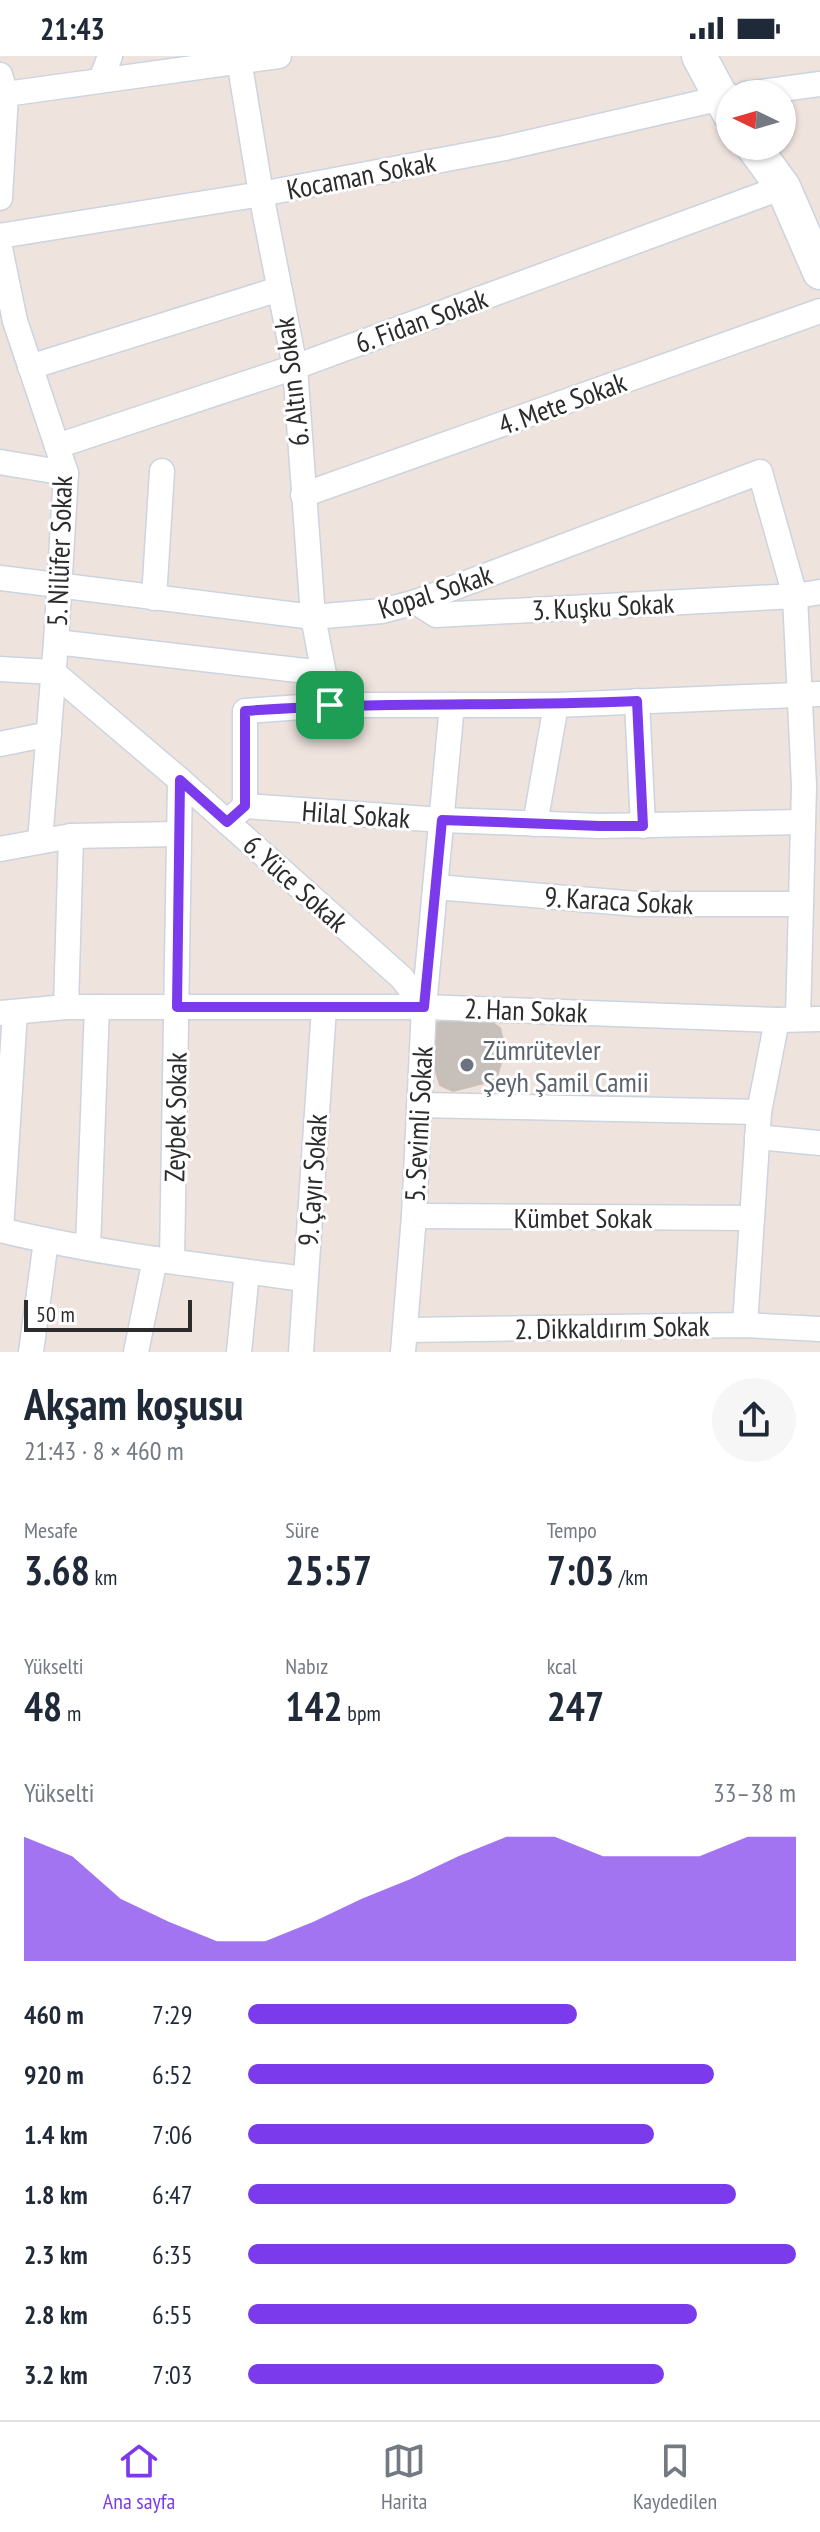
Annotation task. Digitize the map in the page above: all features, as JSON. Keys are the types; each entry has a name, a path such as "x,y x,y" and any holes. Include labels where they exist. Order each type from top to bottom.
{"main road":[{"path":"699,56 716,80"},
{"path":"763,160 783,187 816,250"}],"street":[{"path":"101,80 110,56"},
{"path":"0,198 3,85 101,80 258,58"},
{"name":"6. Altın Sokak","path":"258,58 261,194 295,367 313,617 330,705"},
{"name":"Kocaman Sokak","path":"796,88 820,84"},
{"name":"Kocaman Sokak","path":"0,236 261,194 505,148 716,103"},
{"name":"6. Fidan Sokak","path":"57,446 295,367 783,187"},
{"name":"5. Nilüfer Sokak","path":"0,248 7,322 30,367 66,473 40,841"},
{"path":"30,367 279,289"},
{"name":"4. Mete Sokak","path":"303,495 820,311"},
{"path":"0,462 66,473"},
{"path":"154,598 162,471"},
{"name":"Kopal Sokak","path":"0,578 313,617 382,611 416,602 760,472 795,596"},
{"name":"3. Kuşku Sokak","path":"416,602 436,615 795,596 820,592"},
{"path":"745,1325 759,1112 799,1019 808,891 803,822 812,787 811,694 795,596"},
{"path":"56,642 323,673"},
{"path":"0,669 53,672"},
{"name":"6. Yüce Sokak","path":"53,672 180,780 236,814 402,978 424,1007"},
{"path":"236,814 245,711 330,705 556,705 811,694"},
{"path":"637,701 643,826"},
{"name":"5. Sevimli Sokak","path":"404,1341 414,1216 424,1007 452,705"},
{"path":"535,824 556,705"},
{"path":"0,744 49,734"},
{"name":"Zeybek Sokak","path":"136,1352 164,1260 177,1007 180,780"},
{"name":"Hilal Sokak","path":"236,814 643,826 803,822"},
{"path":"0,849 71,836 178,834"},
{"path":"66,1007 71,836"},
{"name":"9. Karaca Sokak","path":"436,887 638,904 808,891"},
{"name":"2. Han Sokak","path":"7,1012 66,1007 424,1007 799,1019"},
{"path":"88,1248 97,1007"},
{"name":"9. Çayır Sokak","path":"301,1352 324,1008"},
{"path":"7,1012 0,1230 88,1248 305,1279"},
{"path":"419,1105 759,1112"},
{"path":"757,1137 820,1143"},
{"name":"Kümbet Sokak","path":"414,1216 752,1218"},
{"path":"31,1352 46,1241"},
{"path":"239,1352 247,1272"},
{"name":"2. Dikkaldırım Sokak","path":"404,1341 562,1340 745,1325 820,1328"},
{"path":"816,1352 820,1328"}],"building":[{"name":"Zümrütevler Şeyh Şamil Camii","path":"478,1013 500,1028 505,1049 496,1080 453,1091 440,1085 428,1045 432,1024"}],"place":[{"name":"Zümrütevler Şeyh Şamil Camii","path":"467,1065"}],"route":[{"path":"637,701 643,826 442,820 424,1007 177,1007 180,780 227,822 245,806 245,711 330,705 556,705 637,701"}]}
